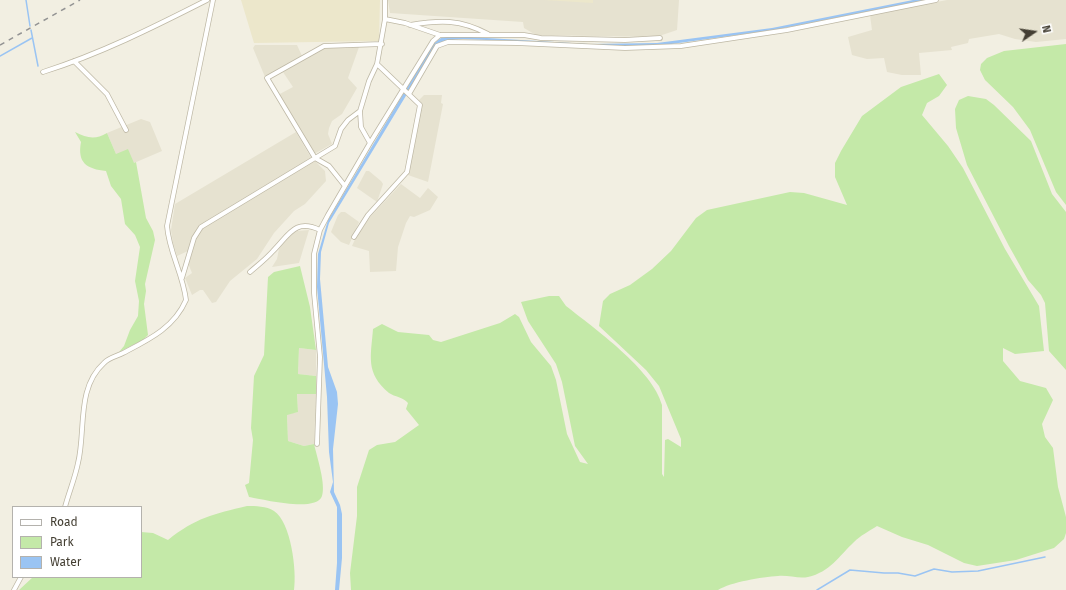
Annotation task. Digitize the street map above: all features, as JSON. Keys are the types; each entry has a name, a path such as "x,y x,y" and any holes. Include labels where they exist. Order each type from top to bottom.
{"street":[{"path":"42,72 74,62 157,25 207,0"},
{"path":"65,506 78,464 88,387 104,362 149,340 178,314 186,300 182,279 170,246 167,226 213,0"},
{"path":"370,142 361,127 360,110 369,81 377,64 382,44 385,19 385,0"},
{"path":"316,444 320,357 313,275 314,254 320,230 370,142 437,46 448,42 517,42 625,48 681,46 787,30 936,0"},
{"path":"385,19 410,25 440,35 491,35 625,40 660,38"},
{"path":"410,25 435,21 463,23 491,35"},
{"path":"406,92 433,41 440,35"},
{"path":"345,186 328,166 315,158 267,78 324,46 382,44"},
{"path":"74,62 107,94 126,130"},
{"path":"354,237 368,215 407,172 420,105 377,64"},
{"path":"182,279 194,238 201,227 335,146 341,129 348,120 360,110"},
{"path":"250,272 273,251 292,229 310,225 320,230"},
{"path":"14,590 20,578"}],"shaded area":[{"path":"241,0 380,0 379,41 254,43"},
{"path":"388,0 679,0 677,30 656,37 536,35 524,28 523,22 390,13"},
{"path":"544,0 593,0 593,3"},
{"path":"947,0 1066,0 1066,39 1036,42 1015,39 999,34 969,39 968,43 951,47 952,50 919,53 921,75 902,75 887,72 884,58 867,59 852,55 848,37 872,30 870,15"},
{"path":"255,45 297,45 302,56 265,77 253,48"},
{"path":"359,47 348,78 357,88 342,114 332,121 328,134 332,144 314,154 278,95 293,87 283,72 324,48"},
{"path":"424,95 442,95 441,103 443,104 428,182 408,175 422,104 419,100"},
{"path":"141,119 150,122 162,151 134,163 116,154 107,133"},
{"path":"296,132 310,156 325,171 326,181 305,204 294,211 274,233 257,259 230,281 216,302 212,303 203,290 200,290 192,295 185,278 192,273 188,263 192,254 188,251 177,256 173,243 171,230 175,204"},
{"path":"366,171 369,171 383,184 377,202 357,188"},
{"path":"401,184 420,198 428,188 438,197 430,210 414,217 410,216 406,223 398,247 396,271 370,272 369,251 352,246 356,237 371,216"},
{"path":"341,212 345,212 359,222 349,245 341,242 331,232 338,215"},
{"path":"309,230 299,263 272,267 277,259 279,249 290,235 297,231"},
{"path":"299,348 316,350 316,376 298,374"},
{"path":"297,393 316,394 314,444 304,446 288,441 287,414 298,412"}],"green space":[{"path":"1066,44 1066,205 1056,192 1030,130 1013,107 985,80 980,70 981,64 987,58 1004,51"},
{"path":"939,74 947,85 939,96 927,103 922,115 948,146 963,168 1005,249 1039,306 1044,351 1015,354 1003,348 1003,361 1020,381 1046,388 1053,400 1042,424 1045,437 1053,448 1058,487 1066,517 1066,533 1064,539 1054,548 1016,560 977,566 964,563 928,545 902,537 877,526 856,540 834,563 816,575 808,577 782,576 755,579 738,582 718,590 351,590 350,573 357,516 357,487 369,450 377,445 395,442 419,425 406,409 408,403 404,399 389,393 381,386 376,378 371,364 373,329 382,324 398,332 429,335 433,340 441,342 500,323 515,314 519,317 531,342 551,366 556,380 567,434 580,462 588,464 575,446 562,382 556,364 528,321 521,302 549,296 559,296 566,306 606,338 635,364 656,392 662,405 662,474 664,477 665,440 668,439 681,447 681,439 659,386 646,370 599,326 603,301 610,294 630,285 652,269 671,251 696,218 707,210 790,192 804,193 847,205 835,177 835,163 862,116 901,87"},
{"path":"968,96 986,99 1031,141 1052,194 1066,212 1066,370 1049,351 1045,303 1041,295 1028,280 967,165 956,128 955,109 959,100"},
{"path":"75,132 83,136 91,137 99,137 107,133 116,154 128,149 134,163 136,162 146,218 153,231 155,240 145,284 146,291 144,304 148,335 143,340 119,352 124,346 130,330 138,316 139,301 135,281 140,247 135,235 125,224 121,199 111,186 106,171 94,169 85,164 81,155 81,142"},
{"path":"300,266 310,307 316,350 299,348 298,374 316,376 316,394 297,394 298,412 287,415 288,441 304,446 314,444 321,470 323,491 322,496 318,501 310,504 288,504 249,497 245,485 249,483 253,440 251,428 254,376 264,355 268,277 274,272"},
{"path":"247,506 261,507 271,509 280,517 285,525 292,548 295,571 294,590 19,590 32,578 142,578 142,532 153,533 168,540 196,522"}],"water":[{"path":"913,0 927,0 774,30 664,45 626,46 463,39 445,42 438,47 427,61 329,223 321,252 320,279 328,367 337,392 338,404 333,449 334,492 342,514 342,558 339,590 335,590 337,563 337,507 330,492 333,482 329,452 327,397 317,287 318,254 328,220 433,44 441,38 453,36 589,44 657,43 772,28"}],"waterway":[{"path":"26,0 30,26"},
{"path":"31,30 38,66"},
{"path":"0,56 32,38"},
{"path":"817,590 850,570 898,573 915,576 934,569 952,572 978,571 1045,557"}],"railway":[{"path":"0,45 80,0"}]}
